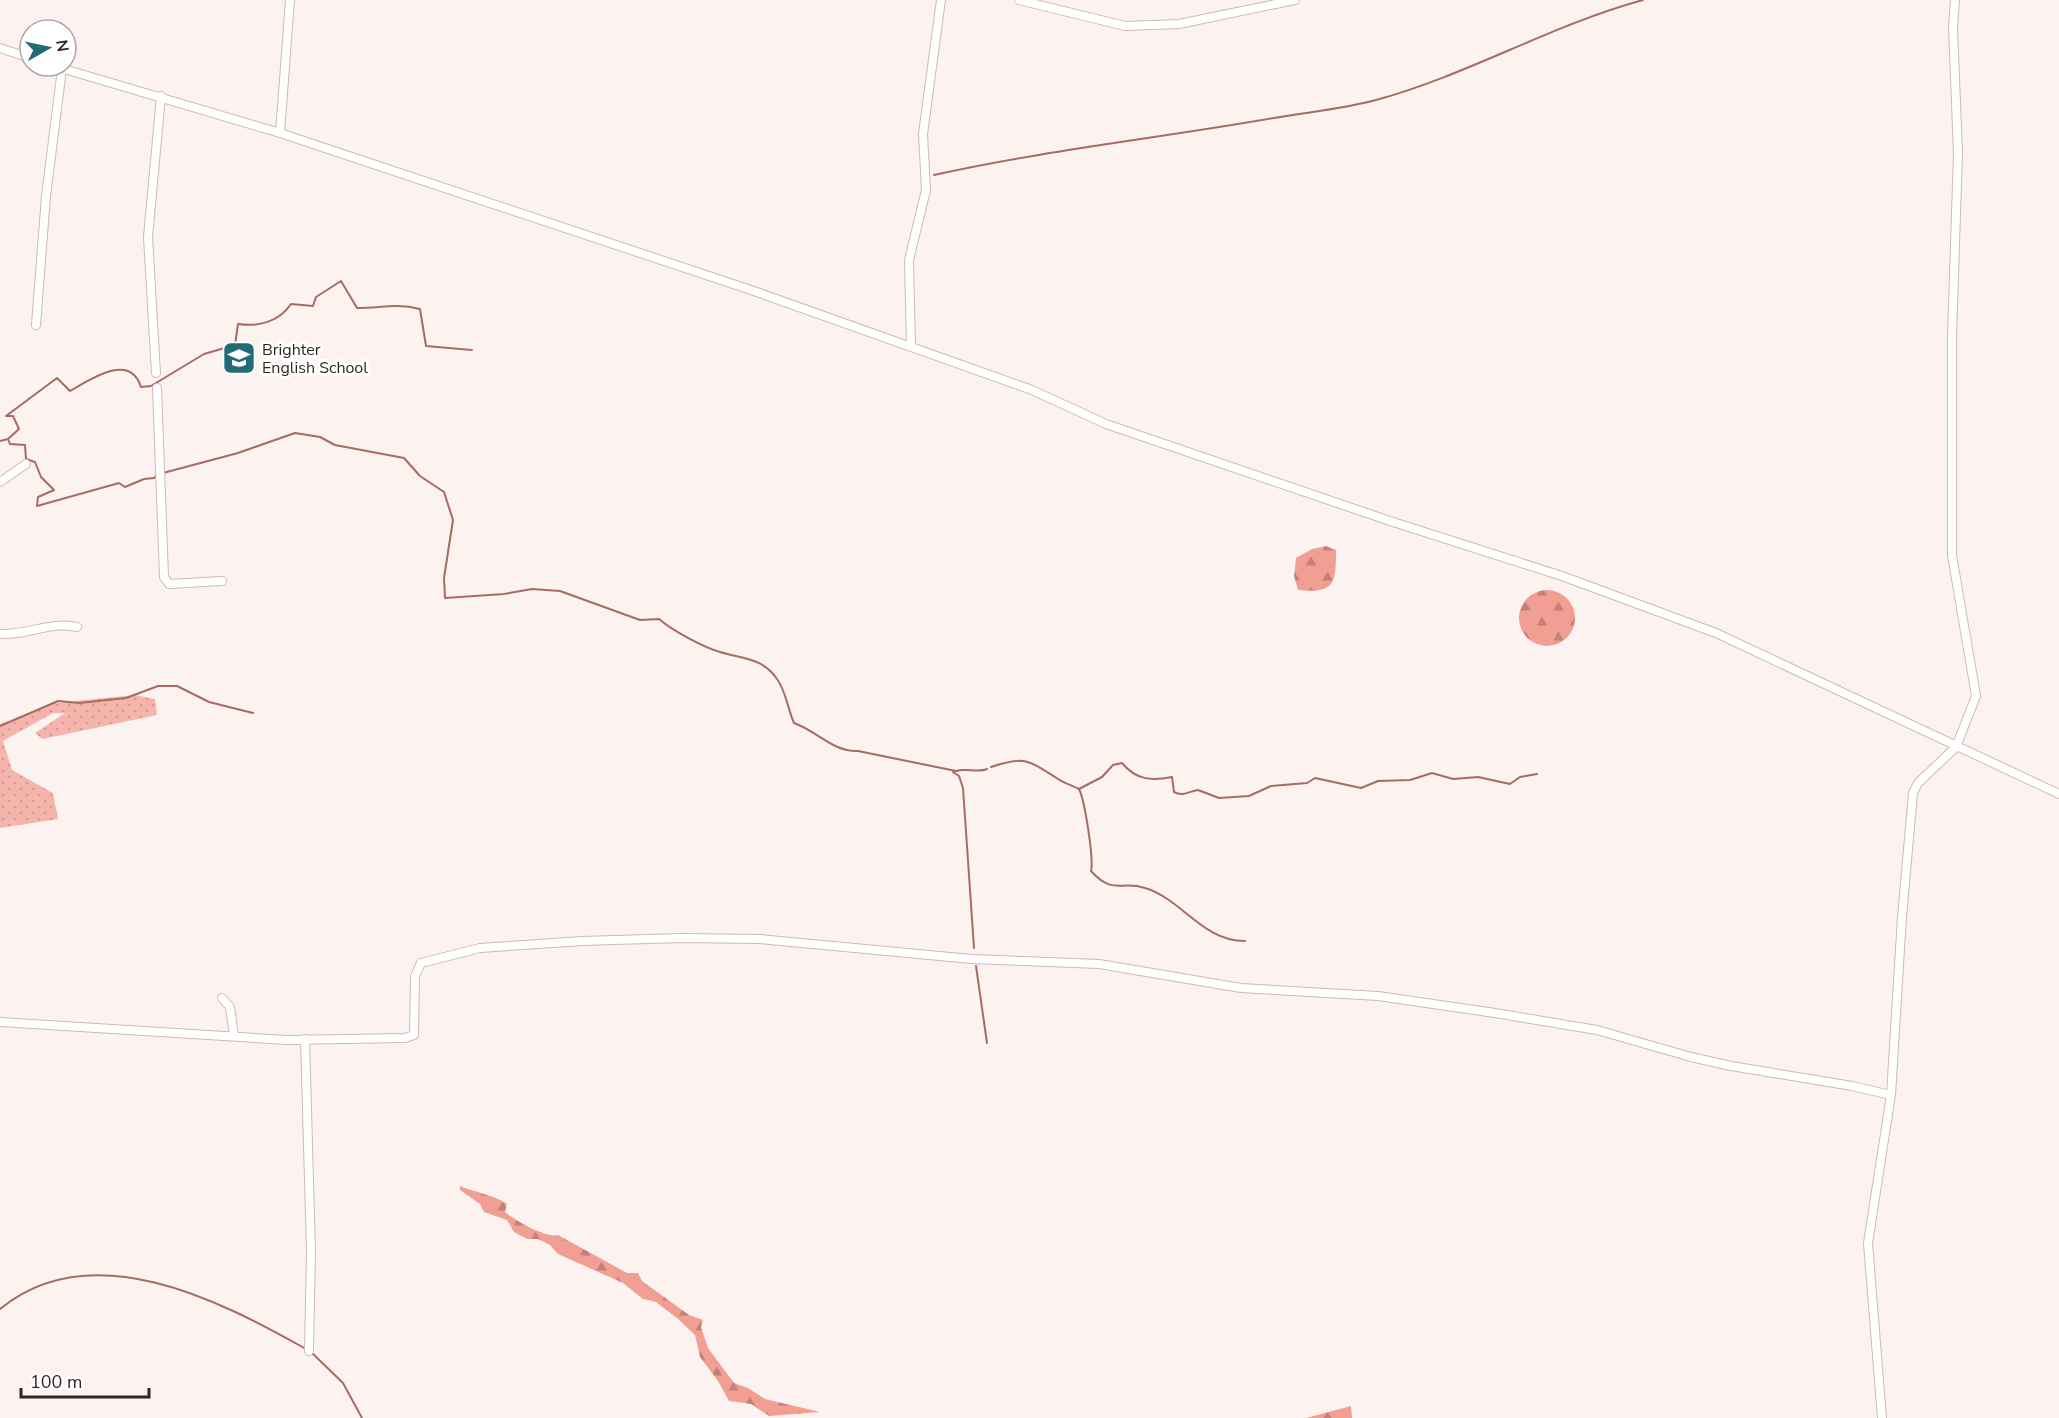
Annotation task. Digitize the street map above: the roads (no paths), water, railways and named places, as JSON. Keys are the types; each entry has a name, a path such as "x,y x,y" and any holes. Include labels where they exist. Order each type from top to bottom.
{"street":[{"path":"280,133 290,0"},
{"path":"910,347 909,260 926,190 923,134 941,0"},
{"path":"1019,0 1125,26 1179,24 1295,0"},
{"path":"1882,1418 1868,1244 1891,1095 1902,917 1913,793 1918,783 1956,747 1976,696 1952,555 1953,324 1958,153 1953,28 1955,0"},
{"path":"0,48 18,54"},
{"path":"78,73 280,133 751,291 1032,390 1106,424 1390,521 1562,576 1716,633 2059,794"},
{"path":"36,326 57,78"},
{"path":"156,373 148,237 161,96"},
{"path":"157,388 164,577 169,584 222,581"},
{"path":"0,482 26,464"},
{"path":"0,634 34,632 56,624 77,627"},
{"path":"0,1022 305,1040 395,1039 414,1035 415,976 421,963 455,953 480,948 582,941 760,939 971,959 1099,964 1241,988 1378,996 1597,1030 1691,1058 1891,1095"},
{"path":"222,998 230,1007 234,1036"},
{"path":"305,1040 311,1251 309,1351"}],"waterway":[{"path":"934,175 1018,158 1364,103 1410,90 1575,23 1643,0"},
{"path":"0,441 8,439 19,429 13,416 6,416 57,378 70,391 99,375 119,370 128,371 136,377 141,387 151,386 204,354 235,345 238,324 253,325 268,322 280,315 291,304 313,306 316,297 341,281 357,308 395,306 420,309 426,346 472,350"},
{"path":"163,473 238,453 295,433 320,437 335,445 404,458 420,476 444,492 453,520 444,578 445,598 504,594 532,589 560,591 640,620 659,619 705,646 752,660 765,667 780,684 794,723 833,745 956,771 987,769"},
{"path":"8,439 10,444 25,445 26,459 35,462 41,477 54,490 38,497 37,506 119,483 125,487 144,479 154,478 158,474"},
{"path":"0,726 58,701 79,703 126,698 158,686 177,686 209,702 253,713"},
{"path":"991,767 1012,761 1027,762 1079,789 1102,777 1113,765 1122,763 1127,769 1144,778 1172,777 1174,792 1184,794 1198,790 1219,798 1249,796 1271,786 1307,783 1315,778 1361,788 1378,781 1410,780 1432,773 1453,779 1478,777 1510,784 1520,777 1537,774"},
{"path":"953,772 959,776 963,788 974,948"},
{"path":"1079,789 1088,830 1091,871 1099,879 1112,885 1137,886 1158,893 1216,934 1245,941"},
{"path":"976,966 987,1043"},
{"path":"0,1309 36,1287 74,1277 114,1276 154,1282 195,1295 272,1330 306,1349"},
{"path":"311,1352 343,1383 362,1418"}],"place":[{"name":"Brighter English School","path":"239,358"}]}
